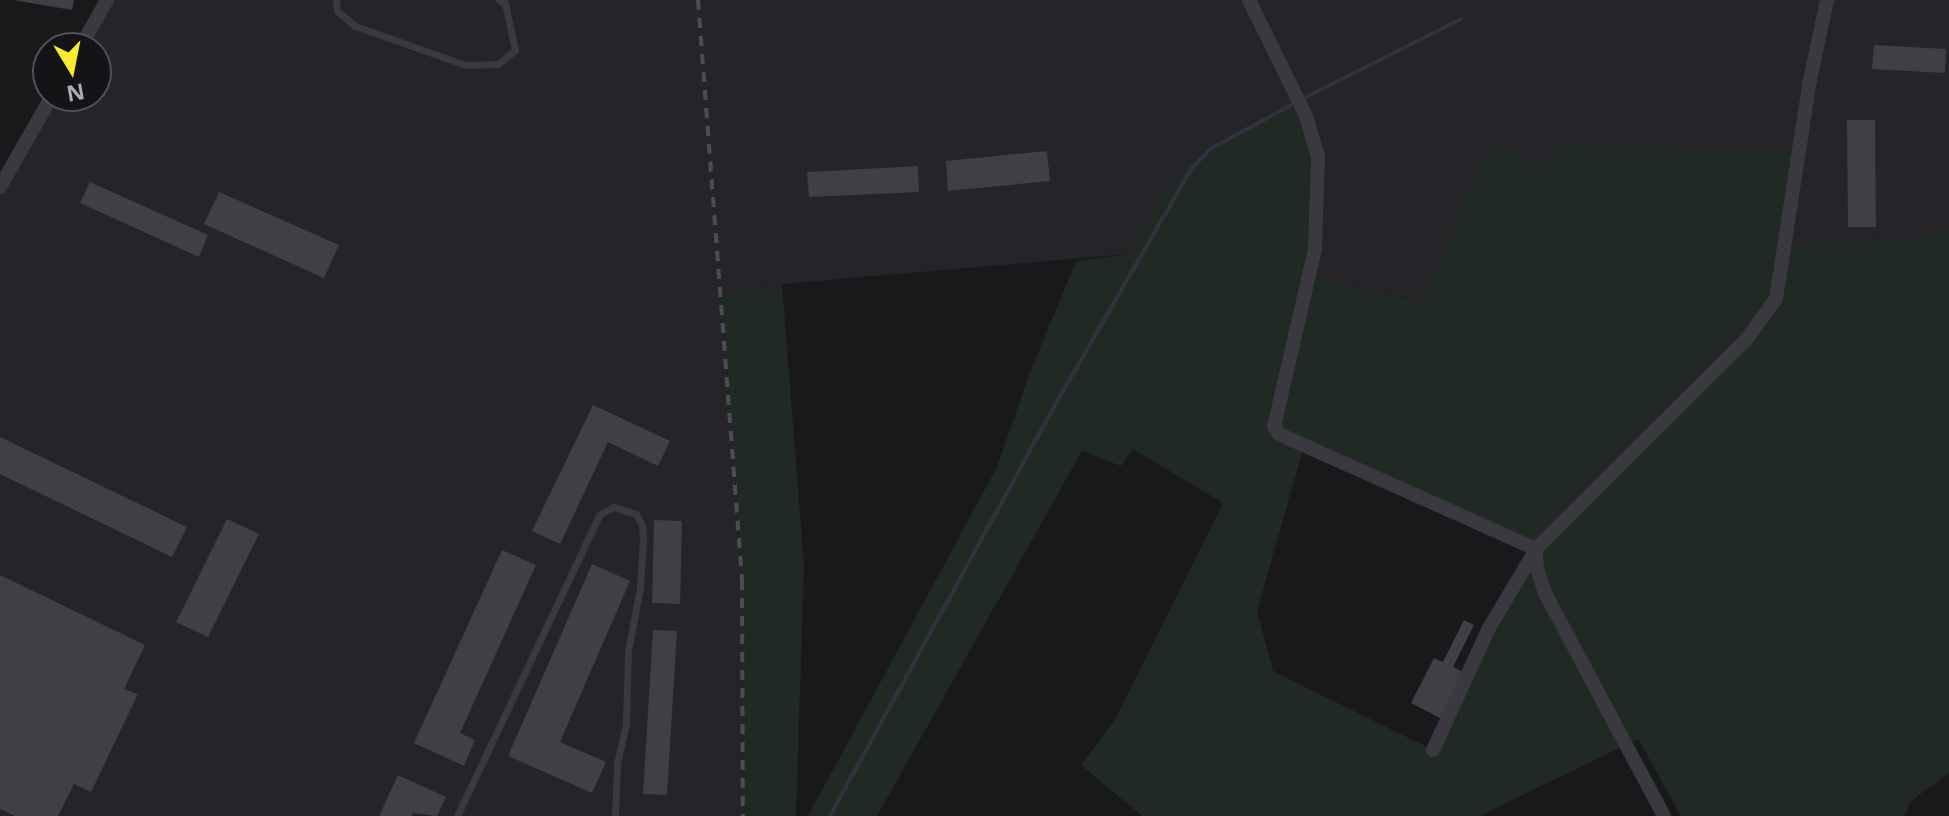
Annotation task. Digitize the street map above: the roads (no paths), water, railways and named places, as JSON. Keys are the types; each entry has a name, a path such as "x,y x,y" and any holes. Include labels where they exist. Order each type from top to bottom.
{"street":[{"path":"89,32 107,0"},
{"path":"1249,0 1306,116 1318,157 1315,249 1274,426 1278,433 1290,439 1536,549"},
{"path":"1433,750 1488,630 1536,549 1745,341 1776,299 1810,80 1827,0"},
{"path":"0,187 6,166 41,112"},
{"path":"1536,549 1537,569 1545,593 1664,816"}],"lane":[{"path":"336,0 337,11 355,26 466,65 498,64 515,50 505,3 499,0"},
{"path":"457,816 600,514 614,507 636,514 642,526 643,539 640,587 628,652 626,724 617,764 615,816"}],"waterway":[{"path":"1302,99 1461,19"},
{"path":"830,816 1059,398 1191,169 1210,149 1295,103"}],"railway":[{"path":"698,0 742,580 743,816"}]}
